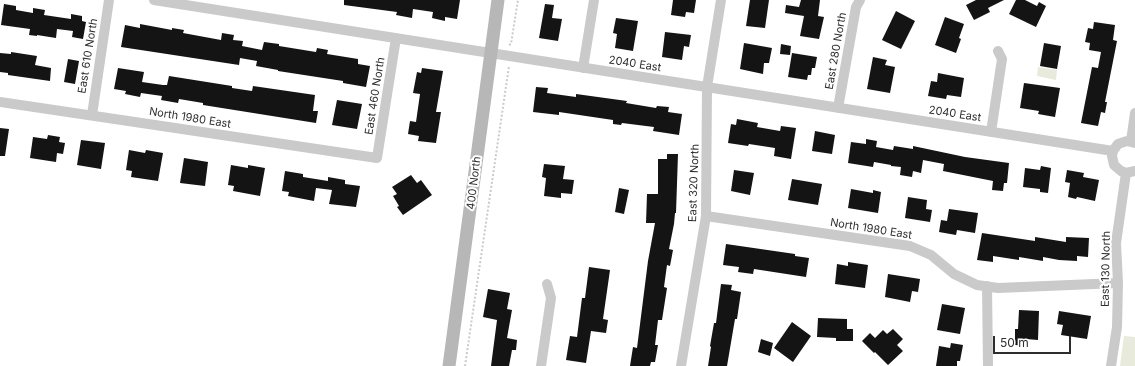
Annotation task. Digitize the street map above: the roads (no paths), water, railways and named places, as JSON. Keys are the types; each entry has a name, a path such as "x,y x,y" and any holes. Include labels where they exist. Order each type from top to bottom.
{"main road":[{"name":"400 North","path":"449,366 492,54 498,0"}],"street":[{"name":"East 610 North","path":"92,115 109,0"},
{"name":"2040 East","path":"154,0 1113,151"},
{"path":"583,68 594,0"},
{"name":"East 320 North","path":"681,366 706,216 707,87 722,0"},
{"name":"East 280 North","path":"838,108 856,7 860,0"},
{"name":"East 460 North","path":"377,158 396,38"},
{"path":"991,132 1002,59 998,51"},
{"name":"North 1980 East","path":"0,102 377,158"},
{"path":"1130,172 1121,172 1112,161 1113,151 1118,144 1122,142 1133,142 1135,113"},
{"name":"East 130 North","path":"1111,366 1117,327 1118,284 1116,243 1130,172"},
{"name":"North 1980 East","path":"706,216 910,246 931,255 954,274 977,285 998,288 1118,284"},
{"path":"541,366 551,298 547,284"},
{"path":"986,286 988,366"}]}
